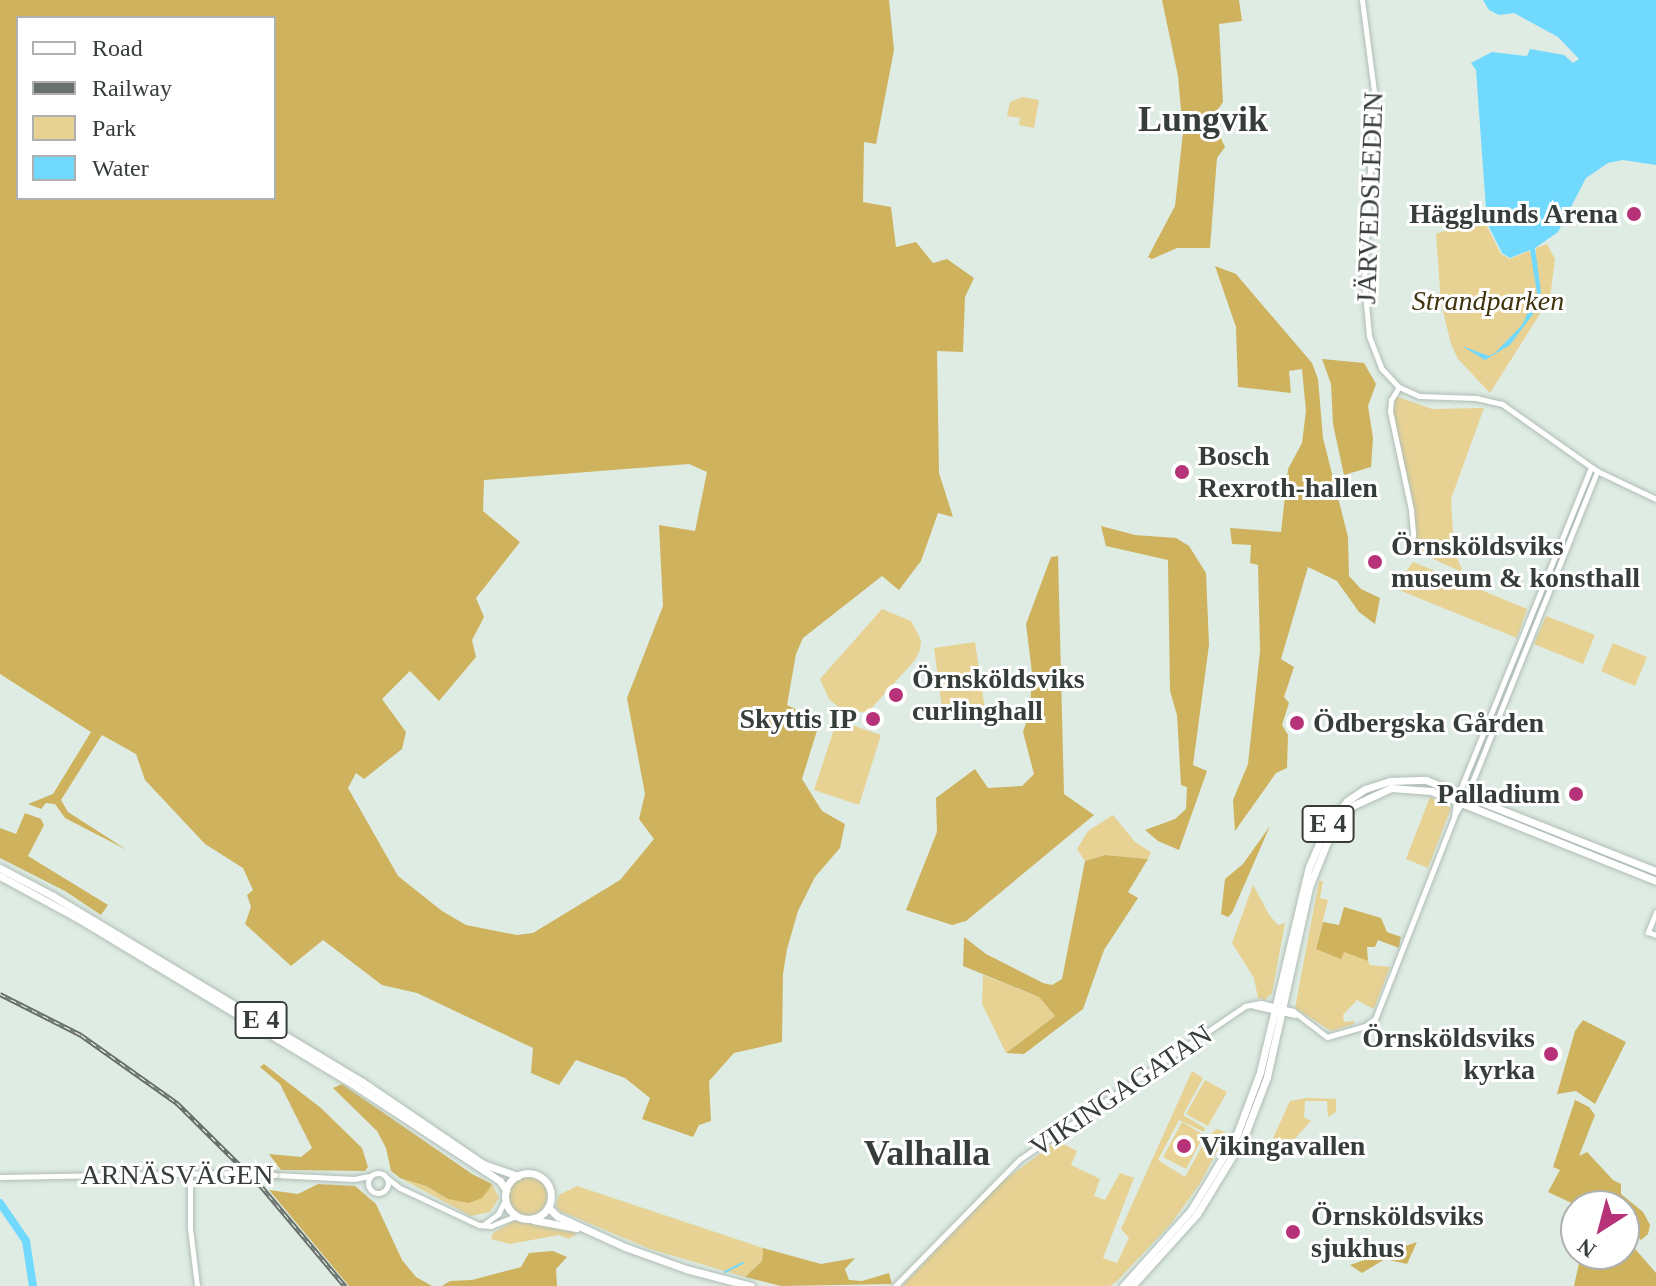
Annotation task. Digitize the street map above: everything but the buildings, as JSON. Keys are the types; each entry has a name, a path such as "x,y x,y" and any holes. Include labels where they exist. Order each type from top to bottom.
{"highway":[{"name":"E 4","path":"1132,1286 1183,1232 1213,1191 1244,1137 1264,1074 1303,886 1321,836 1339,809 1365,789 1390,781 1426,780 1656,881"},
{"name":"E 4","path":"1461,797 1656,871"},
{"name":"E 4","path":"0,868 63,901 369,1085 483,1164 518,1176"},
{"name":"E 4","path":"0,876 69,913 357,1087 500,1181 506,1190"},
{"name":"E 4","path":"1123,1286 1177,1227 1220,1167 1264,1074"},
{"path":"527,1219 540,1216 548,1207 550,1191 543,1179 528,1173 518,1176 506,1190 505,1200 516,1216 527,1219 593,1232"},
{"path":"548,1207 557,1216 662,1261 751,1286"},
{"path":"1114,1286 1137,1271"}],"street":[{"name":"JÄRVEDSLEDEN","path":"1362,0 1374,91 1364,282 1366,310 1373,354 1399,387"},
{"path":"1410,548 1413,535 1411,510 1390,411 1391,400 1399,387 1427,398 1476,398 1502,404 1594,469 1656,499"},
{"path":"1279,1009 1300,1016 1327,1037 1365,1026 1379,1012 1461,797 1594,469"},
{"path":"1656,912 1648,932 1656,935"},
{"name":"VIKINGAGATAN","path":"895,1286 1020,1159 1249,1004 1279,1009"},
{"path":"190,1172 190,1228 197,1286"},
{"name":"ARNÄSVÄGEN","path":"0,1177 190,1172 354,1179 370,1176"},
{"path":"400,1188 377,1193 369,1188 370,1176 379,1172 400,1188 482,1225 491,1226 516,1216"},
{"path":"384,1191 387,1178"},
{"name":"ARNÄSVÄGEN","path":"354,1179 369,1188"},
{"path":"482,1225 498,1214 505,1200"}],"green space":[{"path":"1023,97 1039,100 1034,128 1019,125 1020,118 1007,116 1010,102"},
{"name":"Strandparken","path":"1482,217 1501,254 1510,259 1529,251 1533,258 1536,257 1536,248 1547,244 1555,259 1550,298 1490,393 1458,359 1451,344 1441,303 1436,234"},
{"path":"1395,396 1432,409 1484,408 1451,499 1454,552 1462,569 1460,571 1418,552 1412,495 1391,411"},
{"path":"1413,562 1527,609 1517,638 1394,588"},
{"path":"882,609 911,621 921,640 920,650 915,660 868,712 843,711 829,699 820,679"},
{"path":"1546,616 1595,635 1583,664 1534,644"},
{"path":"975,642 985,710 943,716 934,648"},
{"path":"1613,643 1647,657 1635,686 1601,671"},
{"path":"837,720 881,735 859,805 814,790"},
{"path":"1430,797 1451,808 1428,868 1406,859"},
{"path":"1113,815 1135,842 1151,852 1148,859 1105,855 1085,861 1077,849 1088,831"},
{"path":"1319,881 1323,881 1320,898 1328,900 1316,949 1344,951 1368,961 1370,965 1390,967 1374,1009 1357,1000 1343,1015 1344,1022 1354,1021 1354,1024 1331,1031 1295,1008"},
{"path":"1253,885 1270,916 1278,925 1285,923 1272,993 1265,1000 1258,998 1254,978 1232,943"},
{"path":"983,975 1039,997 1055,1016 1006,1053 982,1004"},
{"path":"1192,1071 1203,1078 1183,1115 1205,1128 1204,1132 1179,1120 1158,1160 1185,1177 1207,1137 1217,1129 1227,1133 1199,1185 1170,1225 1117,1281 1110,1286 902,1286 999,1184 1057,1141 1077,1151 1071,1165 1100,1179 1094,1196 1105,1200 1120,1173 1134,1178 1103,1258 1117,1263 1129,1238 1121,1229"},
{"name":"Vikingavallen","path":"1205,1080 1227,1092 1208,1126 1186,1114"},
{"path":"1336,1099 1336,1112 1328,1117 1327,1101 1305,1101 1304,1117 1311,1121 1290,1144 1273,1138 1290,1101"},
{"name":"Vikingavallen","path":"1182,1122 1204,1135 1186,1169 1163,1157"},
{"path":"528,1177 541,1183 547,1196 541,1209 528,1215 515,1209 509,1196 515,1183"},
{"path":"400,1178 426,1186 448,1199 489,1189 492,1184 499,1198 490,1212 471,1216"},
{"path":"577,1186 763,1248 762,1261 745,1277 650,1249 560,1211 556,1206 559,1195"},
{"path":"514,1221 567,1229 577,1234 569,1239 559,1235 510,1244 491,1239 493,1233"}],"shaded area":[{"path":"0,0 889,0 894,50 876,144 864,142 863,202 891,207 896,247 916,242 933,263 947,259 974,278 965,297 963,352 937,351 939,473 953,517 938,513 921,561 899,590 882,576 803,638 796,654 787,705 820,721 802,779 822,811 845,824 840,848 815,877 798,911 787,949 783,974 782,1042 734,1053 709,1081 711,1121 699,1125 693,1137 642,1119 650,1098 625,1078 576,1060 559,1085 531,1073 533,1048 417,993 382,985 323,940 291,966 245,924 251,907 247,895 253,890 243,868 205,844 145,780 136,754 102,735 61,800 68,812 127,850 65,818 55,804 46,803 41,809 28,804 53,794 91,732 0,674","holes":["689,464 707,472 695,531 659,525 663,606 627,698 645,794 639,819 654,839 620,880 533,933 517,935 466,925 442,911 398,876 348,788 356,773 364,779 402,749 406,732 382,699 410,671 439,701 476,657 472,640 484,617 476,598 520,542 483,511 484,480"]},
{"path":"1162,0 1239,0 1242,21 1219,24 1223,102 1215,114 1215,126 1225,147 1217,158 1210,248 1177,248 1152,259 1148,257 1175,206 1183,132 1178,76"},
{"path":"1215,266 1236,274 1312,363 1318,379 1323,438 1348,537 1349,576 1361,589 1380,598 1375,624 1359,612 1337,581 1308,567 1281,659 1294,667 1284,697 1289,703 1282,725 1288,735 1287,768 1276,773 1235,831 1233,800 1248,764 1260,651 1258,565 1250,563 1251,545 1232,544 1230,528 1281,532 1288,469 1302,443 1306,411 1302,369 1289,371 1291,393 1238,387 1236,327"},
{"path":"1322,359 1364,363 1376,384 1368,406 1373,438 1371,467 1344,475 1333,424 1331,384"},
{"path":"1101,526 1135,535 1176,538 1189,546 1206,573 1209,645 1193,765 1207,771 1179,850 1158,841 1145,830 1175,819 1186,809 1187,787 1181,785 1177,715 1170,691 1168,560 1106,546"},
{"path":"1058,556 1064,794 1094,815 966,921 952,925 906,910 937,832 936,798 975,769 988,788 1022,786 1034,774 1023,732 1030,711 1032,673 1026,624 1051,557"},
{"path":"25,813 41,819 44,825 28,856 108,905 101,915 65,891 0,858 0,828 16,834"},
{"path":"1270,826 1232,913 1228,917 1221,914 1225,879 1243,864"},
{"path":"1105,855 1148,859 1128,892 1138,898 1104,950 1083,1009 1024,1054 1006,1053 1055,1016 1039,997 963,966 964,937 986,954 1052,985 1062,979 1085,861"},
{"path":"1344,907 1381,918 1387,932 1401,937 1399,948 1378,940 1375,947 1367,947 1368,961 1344,952 1341,959 1316,949 1323,922 1339,925"},
{"path":"1583,1020 1626,1042 1595,1104 1576,1091 1557,1094 1575,1031"},
{"path":"264,1064 321,1108 362,1148 368,1167 365,1171 281,1170 269,1154 301,1157 312,1148 280,1084 260,1067"},
{"path":"342,1084 472,1174 492,1184 489,1189 482,1198 469,1203 448,1199 426,1186 400,1178 391,1171 386,1148 377,1131 333,1088"},
{"path":"1575,1100 1589,1107 1595,1115 1579,1156 1587,1152 1613,1180 1621,1184 1621,1190 1560,1190 1560,1198 1548,1192 1560,1170 1553,1167"},
{"path":"318,1184 355,1186 376,1204 402,1260 416,1277 432,1286 349,1286 269,1190 298,1194"},
{"path":"1640,1210 1650,1225 1648,1234 1641,1240"},
{"path":"1417,1242 1407,1264 1385,1259 1362,1273 1350,1265"},
{"path":"763,1248 821,1264 855,1258 845,1269 849,1280 862,1281 889,1273 892,1284 781,1286 745,1277 762,1261"},
{"path":"553,1251 567,1257 556,1269 557,1286 442,1286 450,1281 472,1280 521,1267 529,1253"},
{"path":"1640,1254 1656,1273 1656,1286 1574,1286 1578,1270 1640,1270"}],"water":[{"path":"1483,0 1656,0 1656,165 1623,160 1608,163 1586,178 1558,232 1535,248 1541,292 1536,310 1510,345 1485,360 1462,346 1489,356 1495,353 1522,325 1537,293 1530,250 1510,258 1502,253 1487,223 1476,70 1471,63 1492,52 1527,56 1530,49 1564,55 1573,63 1579,59 1558,37 1514,13 1499,15 1489,10"}],"waterway":[{"path":"0,1203 26,1241 33,1286"},
{"path":"725,1272 743,1263"}],"railway":[{"path":"0,994 81,1035 177,1103 261,1186 345,1286"}],"place":[{"name":"Hägglunds Arena","path":"1634,214"},
{"name":"Bosch Rexroth-hallen","path":"1182,472"},
{"name":"Örnsköldsviks museum & konsthall","path":"1375,562"},
{"name":"Örnsköldsviks curlinghall","path":"896,695"},
{"name":"Skyttis IP","path":"873,719"},
{"name":"Ödbergska Gården","path":"1297,723"},
{"name":"Palladium","path":"1576,794"},
{"name":"Örnsköldsviks kyrka","path":"1551,1054"},
{"name":"Vikingavallen","path":"1184,1146"},
{"name":"Örnsköldsviks sjukhus","path":"1293,1232"}],"district":[{"name":"Lungvik","path":"1203,120"},
{"name":"Valhalla","path":"927,1154"}]}
